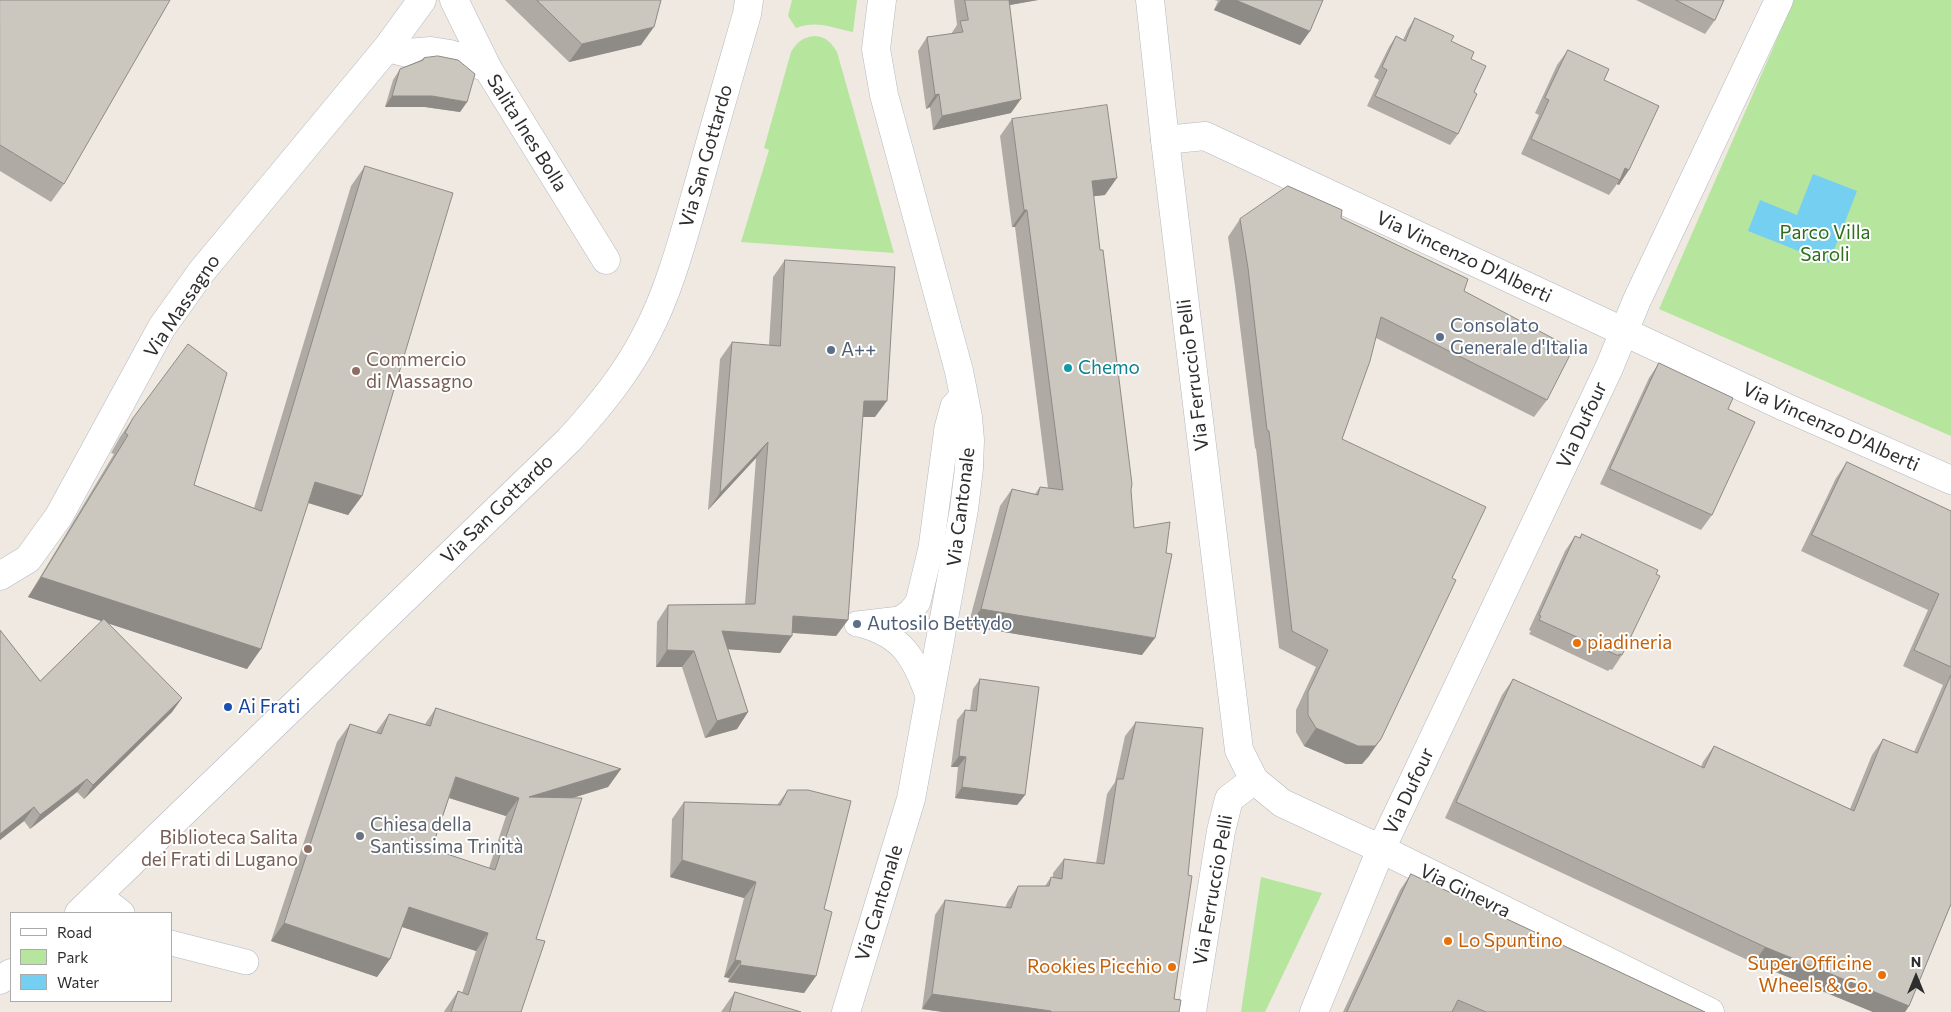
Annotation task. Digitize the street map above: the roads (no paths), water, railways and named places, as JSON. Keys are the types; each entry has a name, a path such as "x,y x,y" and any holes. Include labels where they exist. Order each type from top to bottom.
{"main road":[{"name":"Via Massagno","path":"0,576 28,559 59,516 162,327 202,271 387,48 422,0"},
{"path":"454,0 488,69"},
{"name":"Via San Gottardo","path":"80,912 569,440 602,403 627,368 648,333 665,291 686,227 747,14 749,0"},
{"name":"Via Cantonale","path":"846,1012 911,799 970,468 970,440 964,394 947,324 884,95 876,49 882,0"},
{"name":"Via Ferruccio Pelli","path":"1150,0 1165,140 1239,750"},
{"name":"Via Dufour","path":"1381,849 1609,368 1624,331 1779,0"},
{"name":"Salita Ines Bolla","path":"387,48 407,53 431,51 450,54 472,61 488,69 606,260"},
{"name":"Via Vincenzo D'Alberti","path":"1165,140 1205,136 1785,407 1951,480"},
{"name":"Via Ginevra","path":"1239,750 1254,780 1282,803 1381,849 1710,1012"},
{"name":"Via Ferruccio Pelli","path":"1192,1012 1221,831 1229,799 1254,780"},
{"path":"1314,1012 1381,849"}],"lane":[{"path":"929,698 916,664 900,645 886,634 857,624 900,619 910,612 918,602 931,548 947,428 953,406 964,394"},
{"path":"98,894 121,912"},
{"path":"172,943 246,962"}],"water":[{"path":"1813,174 1857,191 1829,263 1748,231 1760,200 1797,215"}],"place":[{"name":"Consolato Generale d'Italia","path":"1440,337"},
{"name":"A++","path":"831,350"},
{"name":"Chemo","path":"1068,368"},
{"name":"Commercio di Massagno","path":"356,371"},
{"name":"Autosilo Bettydo","path":"857,624"},
{"name":"piadineria","path":"1577,643"},
{"name":"Ai Frati","path":"228,707"},
{"name":"Chiesa della Santissima Trinità","path":"360,836"},
{"name":"Biblioteca Salita dei Frati di Lugano","path":"308,849"},
{"name":"Lo Spuntino","path":"1448,941"},
{"name":"Rookies Picchio","path":"1172,967"},
{"name":"Super Officine Wheels & Co.","path":"1882,975"}],"park label":[{"name":"Parco Villa Saroli","path":"1825,244"}]}
